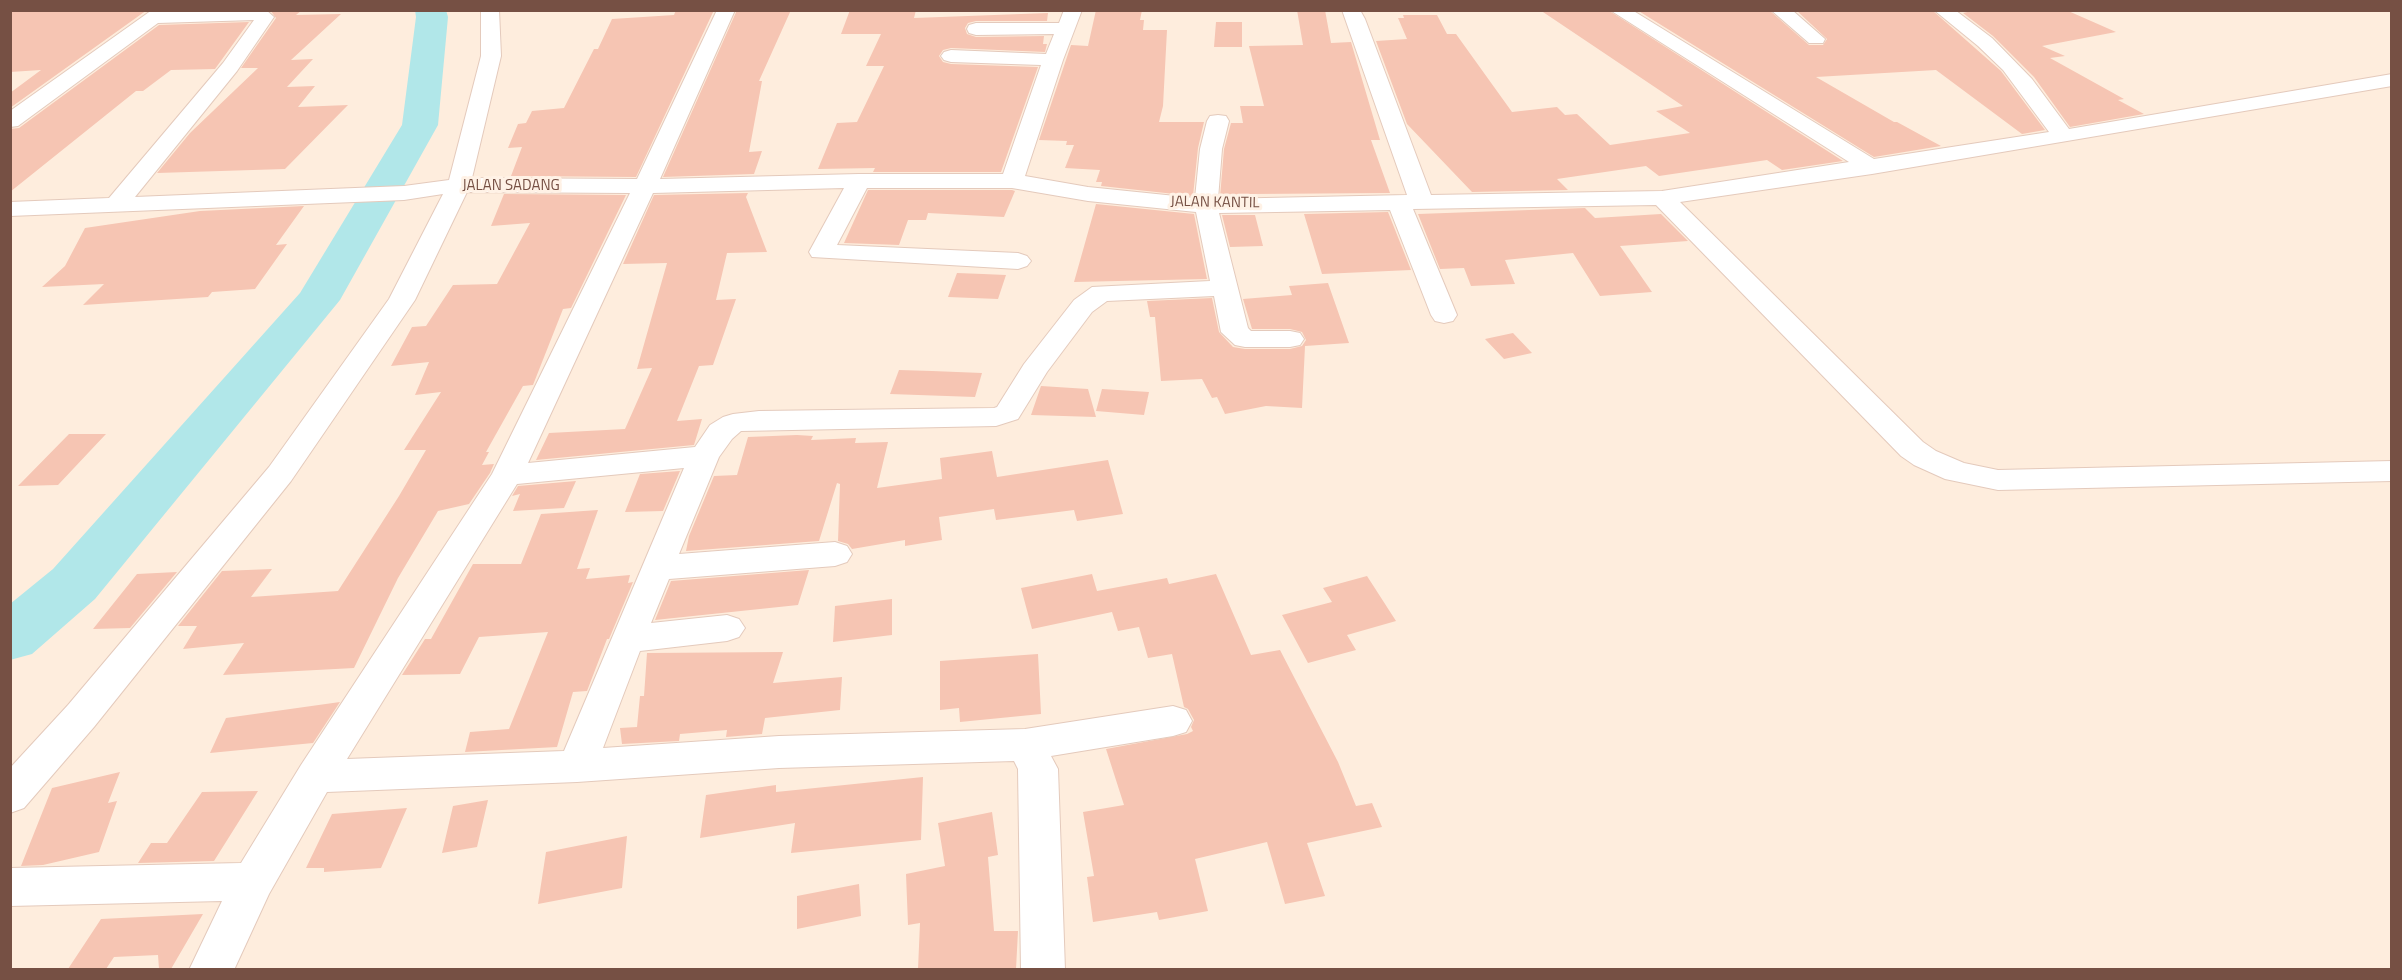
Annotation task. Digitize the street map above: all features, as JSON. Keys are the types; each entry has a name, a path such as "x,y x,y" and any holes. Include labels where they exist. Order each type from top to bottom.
{"street":[{"path":"10,796 81,716 280,474 402,300 459,185 491,56 490,10"},
{"path":"212,969 253,882 315,776 507,475 589,307 726,10"},
{"path":"1351,10 1356,20 1444,315"},
{"path":"1619,10 1872,167"},
{"path":"1780,10 1816,39"},
{"path":"1943,10 1985,42 2010,66 2063,136"},
{"path":"10,122 160,14 259,14 265,17 230,67 116,205"},
{"path":"976,29 1070,19 1053,60 1012,181"},
{"path":"951,56 1053,60"},
{"name":"JALAN KANTIL","path":"1012,181 1088,194 1206,206 1662,198 1872,167 2391,80"},
{"path":"1218,121 1211,149 1206,206 1235,332 1240,337 1290,339"},
{"path":"859,181 821,252 1018,261"},
{"name":"JALAN SADANG","path":"10,209 404,193 459,185 645,186 859,181 1012,181"},
{"path":"1662,198 1912,449 1925,458 1956,472 1998,480 2391,471"},
{"path":"576,766 704,456 714,438 732,423 759,420 996,417 1008,413 1034,370 1083,306 1101,293 1225,288"},
{"path":"507,475 704,456"},
{"path":"656,568 835,554"},
{"path":"627,639 727,628"},
{"path":"315,776 576,766 779,752 1025,745 1173,721"},
{"path":"1025,745 1038,769 1043,969"},
{"path":"10,887 253,882"}],"building":[{"path":"10,10 147,10 10,108 10,93 41,70 10,72"},
{"path":"270,10 302,10 296,15 341,14 291,60 313,59 287,87 315,86 298,107 348,105 285,169 157,173 190,133 258,68 241,68 276,18"},
{"path":"676,10 714,10 636,177 511,176 522,147 508,148 518,124 526,123 532,111 564,108 594,49 598,49 612,19 674,15"},
{"path":"737,10 791,10 759,81 762,81 749,152 762,151 754,174 663,177"},
{"path":"850,10 916,10 914,18 1048,13 1047,21 976,21 968,23 965,28 967,34 976,37 1044,36 1043,44 1047,44 1045,52 951,48 943,50 939,56 943,62 951,64 1038,67 1001,172 873,172 875,168 818,169 837,123 857,122 884,66 866,66 881,34 841,34"},
{"path":"1096,10 1142,10 1140,20 1144,20 1143,30 1167,30 1163,106 1159,122 1204,122 1198,148 1193,196 1101,186 1102,182 1096,182 1100,170 1065,168 1074,145 1066,145 1067,141 1039,140 1071,45 1088,46"},
{"path":"1297,10 1325,10 1331,43 1351,42 1380,140 1371,140 1390,193 1250,194 1251,196 1220,197 1224,149 1231,123 1243,123 1240,106 1264,106 1249,46 1303,45"},
{"path":"1540,10 1608,10 1843,161 1782,170 1767,160 1659,176 1646,166 1557,179 1568,190 1472,192 1407,124 1376,41 1407,39 1398,18 1404,18 1403,15 1437,15 1447,34 1456,34 1512,112 1557,107 1565,115 1577,114 1610,145 1690,133 1656,111 1683,106"},
{"path":"1637,10 1769,10 1809,45 1823,45 1827,39 1796,10 1932,10 2001,71 2045,130 2022,134 1936,70 1816,77 1941,146 1874,157"},
{"path":"1976,10 2066,10 2116,32 2042,46 2065,56 2050,58 2124,99 2118,100 2144,114 2070,127 2034,77 1993,36 1963,13"},
{"path":"249,22 215,69 171,70 143,91 136,91 10,192 10,129 19,128 159,25"},
{"path":"1216,22 1242,22 1242,47 1214,47"},
{"path":"868,190 1015,191 1004,217 928,213 926,220 908,220 899,245 844,243"},
{"path":"748,193 746,197 767,252 727,253 716,300 736,299 713,365 699,366 677,421 702,419 694,445 536,460 549,433 625,429 652,368 637,369 667,263 623,264 654,195"},
{"path":"504,194 626,195 571,308 563,309 533,385 523,386 486,452 489,452 482,465 494,464 490,473 469,504 438,511 398,578 354,668 223,675 244,643 183,649 197,626 178,626 222,571 272,569 251,597 338,591 426,450 404,450 441,392 415,395 429,362 391,366 412,327 426,326 453,285 497,284 530,223 491,226"},
{"path":"1096,204 1194,214 1207,279 1074,282"},
{"path":"304,206 276,245 287,244 255,289 212,292 208,297 83,305 104,284 42,287 65,266 85,228 200,211"},
{"path":"1585,208 1595,218 1661,214 1688,241 1620,246 1652,292 1600,296 1573,253 1505,260 1515,284 1471,286 1464,268 1440,269 1418,214"},
{"path":"1388,212 1411,270 1322,274 1304,214"},
{"path":"1222,215 1255,215 1263,246 1230,247"},
{"path":"957,273 1006,275 998,299 948,297"},
{"path":"1328,283 1349,343 1305,346 1302,408 1266,406 1225,414 1217,397 1212,398 1202,379 1161,381 1155,317 1150,317 1147,301 1212,298 1219,332 1233,347 1290,349 1302,346 1306,340 1302,332 1290,329 1252,329 1243,299 1292,295 1289,286"},
{"path":"1513,333 1532,353 1504,359 1485,339"},
{"path":"899,370 982,373 975,397 890,394"},
{"path":"1041,386 1088,389 1096,417 1031,415"},
{"path":"1102,389 1149,392 1144,415 1096,411"},
{"path":"69,434 106,434 58,485 18,486"},
{"path":"813,436 811,440 856,438 855,443 888,442 877,488 942,479 940,458 992,451 997,477 1108,460 1123,514 1077,521 1074,510 996,520 994,509 939,517 942,540 905,546 905,540 852,549 848,544 838,541 840,484 837,483 819,541 686,551 689,536 714,476 737,475 748,437"},
{"path":"680,471 663,511 625,512 640,474"},
{"path":"576,481 564,508 513,511 520,494 512,496 518,486"},
{"path":"598,510 577,569 590,568 586,579 630,575 628,583 633,582 587,691 573,692 557,747 465,752 470,732 509,729 548,632 479,637 460,674 402,675 425,639 431,639 473,564 521,564 541,514"},
{"path":"809,570 798,605 655,620 671,581"},
{"path":"177,572 130,628 93,629 137,574"},
{"path":"1092,574 1097,591 1167,578 1169,584 1216,574 1251,655 1280,650 1338,762 1356,806 1372,803 1382,827 1307,843 1325,896 1285,904 1267,842 1195,859 1208,911 1159,920 1157,912 1093,922 1087,877 1094,876 1083,812 1124,805 1106,749 1187,734 1193,731 1191,727 1194,720 1188,709 1184,707 1172,654 1148,658 1139,627 1118,631 1112,612 1032,629 1021,588"},
{"path":"1367,576 1396,621 1347,635 1356,650 1308,663 1282,615 1332,602 1323,588"},
{"path":"892,599 892,635 833,642 835,606"},
{"path":"783,652 773,683 842,677 840,710 765,718 762,734 726,737 727,730 680,734 679,741 622,744 620,728 637,727 640,696 644,696 647,653"},
{"path":"1038,654 1041,714 960,722 959,708 940,710 940,661"},
{"path":"340,702 313,743 210,753 226,718"},
{"path":"120,772 108,803 117,801 99,852 43,865 21,866 52,788"},
{"path":"923,777 921,840 791,853 795,823 700,838 706,795 776,785 776,792"},
{"path":"258,791 214,861 138,863 151,843 167,843 202,792"},
{"path":"488,800 477,847 442,853 453,806"},
{"path":"407,808 381,868 324,872 324,868 306,868 332,814"},
{"path":"992,812 998,855 988,857 994,931 1018,931 1016,969 918,969 920,923 908,925 906,874 945,866 938,823"},
{"path":"627,836 622,888 538,904 546,852"},
{"path":"859,884 861,916 797,929 797,896"},
{"path":"203,914 171,969 159,969 158,955 114,957 106,969 68,969 101,919"}],"waterway":[{"path":"10,638 74,584 318,300 420,125 432,17 430,10"}]}
